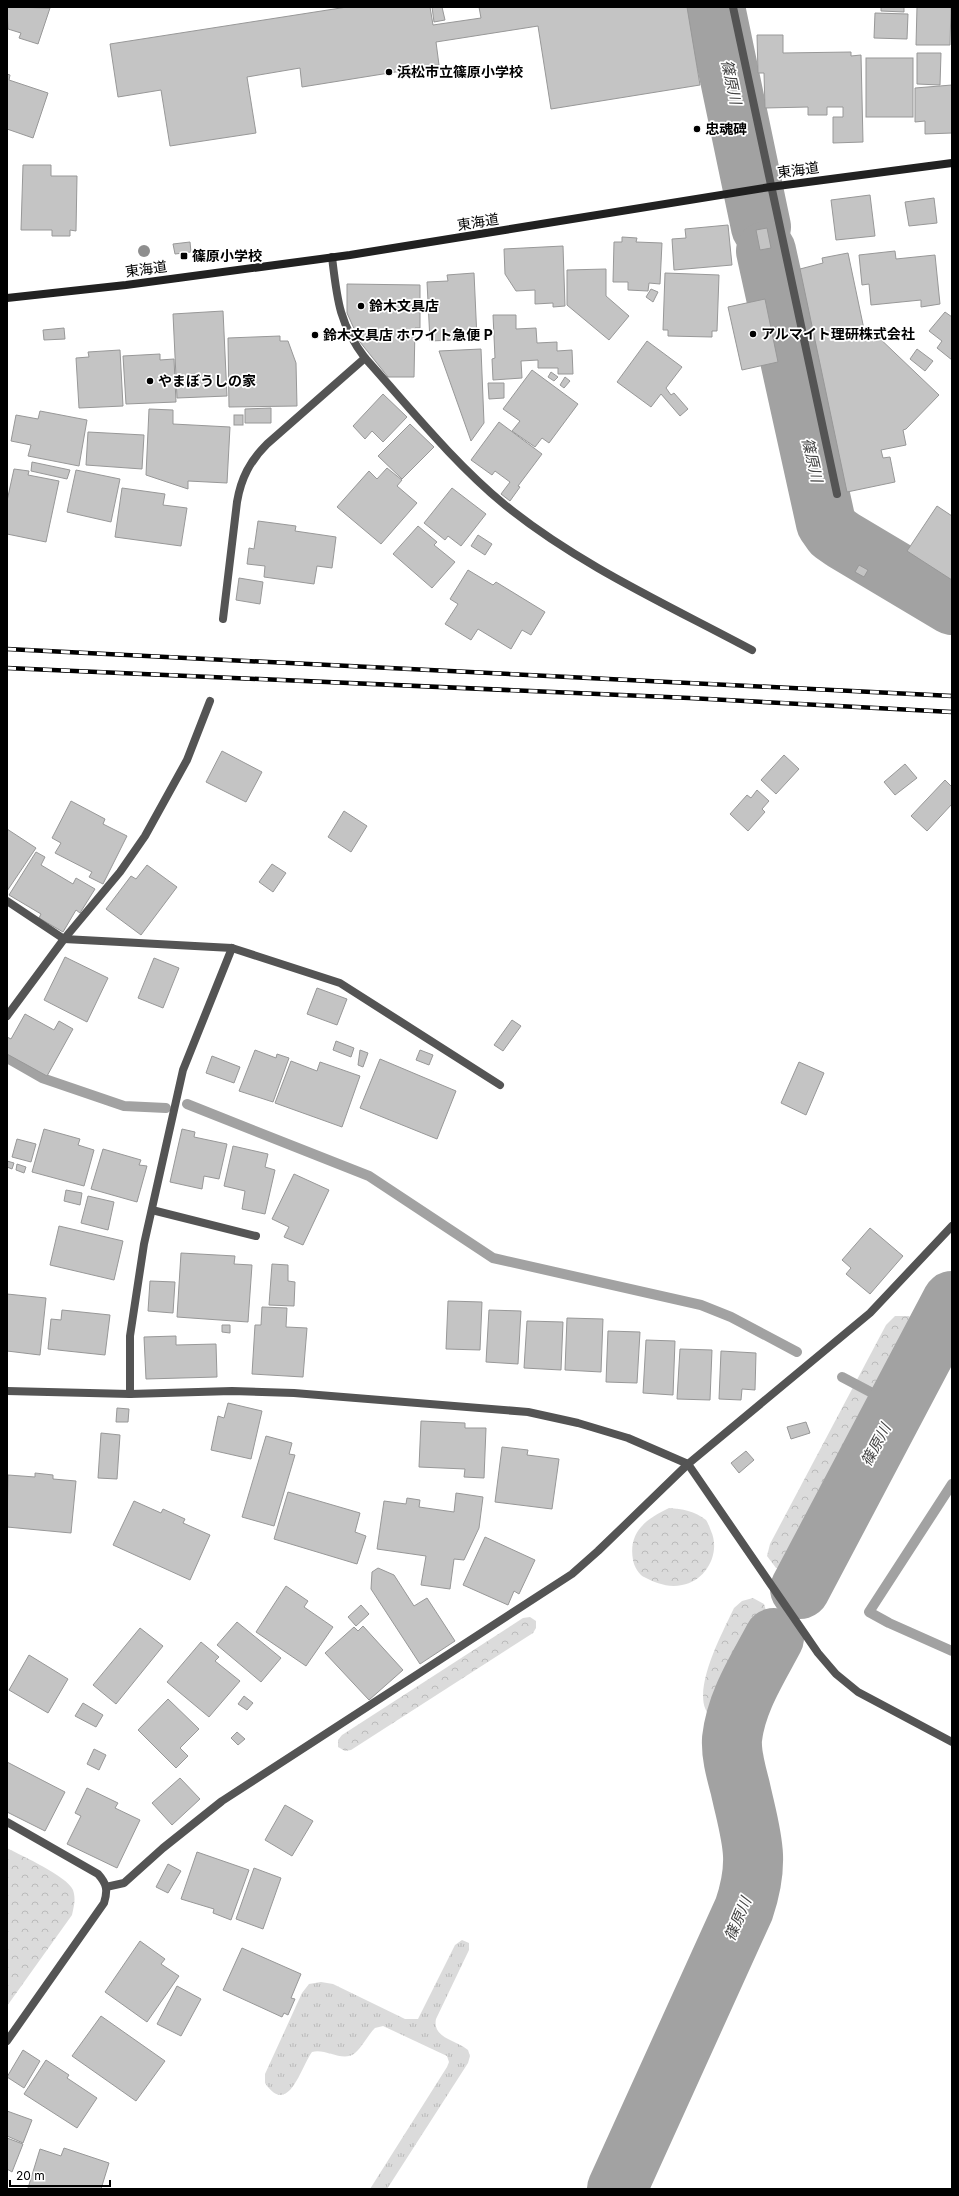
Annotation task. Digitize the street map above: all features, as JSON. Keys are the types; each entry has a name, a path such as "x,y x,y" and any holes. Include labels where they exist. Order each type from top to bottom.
{"main road":[{"name":"東海道","path":"7,298 126,285 420,245 767,187 952,163"}],"street":[{"path":"733,7 767,187 836,494"},
{"path":"332,257 338,300 343,322 352,341 365,358 454,457 499,500 532,526 590,564 752,650"},
{"path":"223,619 237,502 240,486 246,470 267,444 365,358"},
{"path":"7,1016 64,940 120,872 152,824 187,760 210,701"},
{"path":"7,901 64,940 232,948 340,983 500,1085"},
{"path":"130,1394 130,1336 144,1244 183,1070 232,948"},
{"path":"152,1210 256,1236"},
{"path":"106,1887 124,1883 163,1848 222,1802 572,1574 598,1551 688,1464 870,1313 952,1226"},
{"path":"7,1391 130,1394 263,1391 528,1412 578,1423 628,1438 688,1464 818,1653 836,1674 858,1692 952,1742"},
{"path":"7,1822 98,1874 106,1882 108,1893 104,1903 7,2041"}],"green space":[{"path":"895,1316 909,1316 917,1327 915,1339 799,1558 790,1568 776,1568 767,1556 770,1544 886,1325"},
{"path":"669,1508 688,1511 702,1517 706,1520 714,1539 713,1557 704,1572 691,1582 677,1586 662,1584 642,1576 634,1565 633,1560 633,1542 640,1528 653,1517"},
{"path":"753,1598 764,1604 767,1614 764,1624 732,1686 721,1712 718,1716 713,1718 705,1709 703,1696 709,1664 734,1608 742,1601"},
{"path":"530,1617 536,1621 536,1628 533,1633 351,1750 345,1751 338,1747 338,1740 342,1735 523,1618"},
{"path":"7,1848 62,1879 73,1890 75,1899 72,1915 7,2006"},
{"path":"462,1940 469,1943 469,1950 436,2019 436,2025 441,2035 468,2050 470,2056 468,2063 387,2189 370,2189 447,2067 449,2062 447,2056 383,2026 375,2028 358,2050 350,2056 340,2056 317,2051 312,2052 293,2086 288,2092 281,2095 273,2092 265,2083 265,2074 302,1993 309,1984 321,1982 333,1984 405,2019 418,2019 455,1945"}],"building":[{"path":"7,7 50,8 38,44 19,38 21,33 8,29"},
{"path":"347,7 430,7 433,25 481,18 479,7 687,7 700,85 551,109 538,26 436,42 439,65 302,87 300,68 247,77 256,133 170,146 161,90 118,97 110,44"},
{"path":"432,7 442,7 445,20 434,22"},
{"path":"881,7 904,7 904,12 881,11"},
{"path":"917,7 951,7 950,45 916,45"},
{"path":"875,13 908,14 907,39 874,38"},
{"path":"757,35 783,35 783,53 851,52 851,56 861,55 863,142 833,143 833,117 843,117 843,107 827,107 827,115 808,115 808,107 765,108 764,73 758,73"},
{"path":"917,53 941,53 940,85 917,84"},
{"path":"866,58 913,58 913,117 866,117"},
{"path":"7,74 10,75 9,80 48,93 33,138 7,129"},
{"path":"952,85 952,133 925,134 925,121 915,122 915,88"},
{"path":"23,165 51,165 51,176 77,176 76,231 70,230 70,236 52,236 52,230 21,230"},
{"path":"870,195 875,236 836,240 831,200"},
{"path":"934,198 937,223 909,226 905,202"},
{"path":"728,225 732,265 674,270 672,239 686,238 685,229"},
{"path":"767,228 771,248 760,250 756,230"},
{"path":"622,237 637,238 636,242 662,243 660,284 649,283 648,291 628,290 628,282 613,282 614,242 622,242"},
{"path":"190,242 191,252 175,254 173,244"},
{"path":"563,246 565,306 553,307 553,303 535,304 535,290 516,291 505,274 504,249"},
{"path":"895,251 896,259 935,255 940,304 921,307 921,300 871,305 869,284 862,285 859,255"},
{"path":"848,253 865,334 874,333 939,395 906,429 903,430 906,445 881,450 883,458 890,457 895,482 847,492 800,269 823,263 822,258"},
{"path":"606,269 606,296 629,316 609,340 567,305 567,270"},
{"path":"474,273 477,339 430,341 427,282 448,281 447,275"},
{"path":"665,273 719,275 717,331 712,331 712,337 668,336 668,330 663,330"},
{"path":"347,284 420,285 420,328 415,328 414,377 388,377 360,342 347,313"},
{"path":"651,289 658,292 653,302 646,297"},
{"path":"765,299 778,362 742,370 728,307"},
{"path":"223,311 227,396 177,398 173,314"},
{"path":"945,312 952,317 952,360 937,348 942,341 929,331"},
{"path":"493,315 516,315 516,329 536,328 537,343 557,342 557,351 572,350 573,374 558,374 558,368 538,368 538,360 521,361 522,378 493,380 492,359 495,358"},
{"path":"64,328 65,339 44,340 43,330"},
{"path":"280,336 280,341 288,341 296,363 297,406 229,407 228,338"},
{"path":"647,341 682,367 666,388 671,395 674,393 688,409 680,416 661,394 651,407 617,382"},
{"path":"481,349 484,423 471,441 439,351"},
{"path":"917,349 933,361 925,371 910,359"},
{"path":"120,350 123,406 79,408 76,358 89,357 88,352"},
{"name":"やまぼうしの家","path":"160,354 160,360 174,359 176,402 126,404 123,356"},
{"path":"532,370 578,404 549,443 542,438 535,447 512,431 520,421 503,409"},
{"path":"551,372 558,377 554,381 548,377"},
{"path":"565,377 570,381 564,388 560,385"},
{"path":"488,383 504,383 504,398 489,399"},
{"path":"383,394 407,417 383,442 372,431 365,439 353,426"},
{"path":"271,408 271,423 245,423 245,409"},
{"path":"149,409 173,410 173,424 230,427 227,483 188,481 188,489 146,475"},
{"path":"40,411 87,420 79,466 28,456 31,445 11,441 16,415 38,419"},
{"path":"234,415 243,415 243,425 234,425"},
{"path":"499,422 542,454 518,486 520,487 510,501 501,494 510,482 495,471 492,475 471,460"},
{"path":"410,424 434,447 402,479 378,456"},
{"path":"88,432 144,435 142,469 86,465"},
{"path":"32,462 70,470 67,479 31,471"},
{"path":"387,468 402,480 397,486 417,503 381,544 337,507 369,471 377,479"},
{"path":"14,469 29,471 28,475 59,481 46,542 7,534 7,501"},
{"path":"76,470 120,479 111,522 67,512"},
{"path":"122,488 165,494 163,505 187,508 181,546 115,537"},
{"path":"452,488 486,514 461,546 448,536 445,540 424,523"},
{"path":"937,506 952,516 952,580 907,551"},
{"path":"258,521 296,526 295,531 336,537 332,568 317,566 314,584 264,577 265,566 247,564 249,548 254,549"},
{"path":"418,526 437,542 434,545 455,562 432,588 393,554"},
{"path":"478,535 492,544 485,555 471,546"},
{"path":"859,565 868,570 864,577 855,572"},
{"path":"468,570 493,585 496,582 545,612 531,635 522,630 511,649 478,629 471,640 445,624 458,604 450,599"},
{"path":"239,578 263,582 260,604 236,600"},
{"path":"222,751 262,772 246,802 206,782"},
{"path":"784,755 799,769 776,794 761,780"},
{"path":"905,764 917,778 895,795 884,782"},
{"path":"945,780 952,787 952,804 927,831 911,816"},
{"path":"757,790 769,801 762,809 765,812 748,831 730,814 747,795 751,798"},
{"path":"71,801 105,819 103,824 127,836 103,884 89,877 92,872 55,853 61,843 52,838"},
{"path":"344,811 367,826 351,852 328,837"},
{"path":"7,829 36,848 7,891"},
{"path":"36,852 45,857 41,865 73,884 76,878 95,889 80,913 76,910 63,932 39,918 41,914 9,895"},
{"path":"272,864 286,873 273,892 259,882"},
{"path":"147,865 177,887 141,935 106,909 131,876 136,879"},
{"path":"65,957 108,978 87,1022 44,1000"},
{"path":"154,958 179,968 163,1008 138,998"},
{"path":"317,988 347,999 337,1025 307,1014"},
{"path":"25,1014 54,1030 59,1021 73,1029 47,1076 7,1054 7,1037 11,1039"},
{"path":"512,1020 521,1026 503,1051 494,1045"},
{"path":"336,1041 354,1048 351,1057 333,1050"},
{"path":"255,1050 276,1058 277,1054 289,1058 273,1102 239,1091"},
{"path":"360,1050 368,1053 363,1067 358,1065"},
{"path":"420,1050 433,1055 429,1065 416,1060"},
{"path":"212,1056 240,1067 234,1083 206,1073"},
{"path":"380,1059 456,1091 437,1139 360,1108"},
{"path":"291,1061 317,1071 320,1062 360,1076 342,1127 275,1103"},
{"path":"799,1062 824,1073 806,1115 781,1103"},
{"path":"44,1129 80,1139 78,1145 94,1150 84,1186 32,1172"},
{"path":"182,1129 195,1132 194,1137 227,1144 219,1179 204,1176 202,1189 170,1182"},
{"path":"17,1139 36,1144 31,1162 12,1157"},
{"path":"233,1146 268,1154 265,1167 275,1170 265,1214 242,1209 245,1191 224,1186"},
{"path":"103,1149 141,1160 139,1165 147,1166 137,1202 91,1189"},
{"path":"7,1161 14,1163 12,1169 7,1167"},
{"path":"17,1164 26,1167 24,1173 16,1170"},
{"path":"294,1174 329,1190 303,1245 284,1237 289,1227 272,1219"},
{"path":"66,1190 82,1193 80,1205 64,1201"},
{"path":"88,1196 114,1202 108,1230 81,1223"},
{"path":"59,1226 123,1241 114,1280 50,1265"},
{"path":"870,1228 903,1256 870,1294 846,1274 851,1268 842,1260"},
{"path":"181,1253 235,1256 234,1264 252,1265 248,1322 177,1317"},
{"path":"272,1264 288,1265 288,1281 295,1282 294,1306 269,1305"},
{"path":"150,1281 175,1282 173,1313 148,1311"},
{"path":"7,1294 46,1298 40,1355 7,1351"},
{"path":"448,1301 482,1302 480,1350 446,1349"},
{"path":"262,1307 287,1308 286,1327 307,1328 303,1377 252,1374 255,1325 261,1325"},
{"path":"62,1310 110,1315 105,1355 48,1349 51,1319 61,1320"},
{"path":"489,1310 521,1311 518,1364 486,1362"},
{"path":"567,1318 603,1319 601,1372 565,1370"},
{"path":"527,1321 563,1322 561,1370 524,1368"},
{"path":"222,1325 230,1325 230,1333 222,1332"},
{"path":"608,1331 640,1332 637,1383 606,1382"},
{"path":"176,1336 176,1345 216,1344 217,1377 146,1379 144,1337"},
{"path":"646,1340 675,1341 673,1395 643,1393"},
{"path":"680,1349 712,1350 710,1400 677,1399"},
{"path":"721,1351 756,1353 755,1390 742,1389 741,1400 719,1399"},
{"path":"228,1403 262,1411 251,1459 211,1450 218,1416 224,1418"},
{"path":"117,1408 129,1409 128,1422 116,1422"},
{"path":"421,1421 465,1423 465,1428 486,1428 484,1478 464,1477 465,1469 419,1467"},
{"path":"806,1422 810,1433 791,1439 787,1427"},
{"path":"101,1433 120,1435 117,1479 98,1478"},
{"path":"266,1436 292,1443 289,1454 295,1455 274,1526 242,1517"},
{"path":"502,1447 528,1450 527,1455 559,1459 552,1509 495,1502"},
{"path":"746,1451 754,1460 739,1473 731,1463"},
{"path":"35,1473 53,1475 53,1479 76,1481 71,1533 7,1527 8,1475 35,1477"},
{"path":"288,1492 360,1513 355,1532 366,1536 357,1564 274,1539"},
{"path":"456,1493 483,1497 479,1528 464,1560 454,1559 450,1589 421,1585 426,1556 377,1549 384,1501 406,1504 407,1498 420,1500 419,1507 454,1512"},
{"path":"134,1501 161,1513 163,1509 185,1519 183,1523 210,1535 190,1580 113,1545"},
{"path":"485,1537 535,1560 519,1594 514,1591 508,1605 463,1585"},
{"path":"378,1568 394,1575 414,1606 427,1598 455,1641 420,1664 371,1589 372,1572"},
{"path":"286,1586 308,1601 304,1607 333,1627 306,1666 256,1632"},
{"path":"361,1605 369,1614 356,1626 348,1617"},
{"path":"237,1622 281,1658 261,1682 217,1645"},
{"path":"363,1626 403,1670 369,1700 325,1653 354,1627 358,1631"},
{"path":"140,1628 163,1646 116,1704 93,1685"},
{"path":"201,1642 219,1657 215,1661 240,1681 209,1717 167,1682"},
{"path":"29,1655 68,1679 48,1713 9,1690"},
{"path":"244,1696 253,1703 247,1710 238,1704"},
{"path":"168,1699 199,1729 180,1748 188,1756 176,1768 138,1730"},
{"path":"83,1703 103,1715 96,1727 75,1716"},
{"path":"237,1732 245,1739 238,1745 231,1738"},
{"path":"94,1749 106,1755 99,1770 87,1764"},
{"path":"7,1762 65,1792 45,1831 7,1812"},
{"path":"180,1778 200,1799 172,1825 152,1803"},
{"path":"87,1788 118,1803 115,1808 140,1820 117,1868 67,1844 81,1816 75,1813"},
{"path":"285,1805 313,1821 292,1856 265,1840"},
{"path":"197,1852 249,1870 231,1920 213,1913 214,1909 181,1899"},
{"path":"168,1864 181,1871 168,1893 156,1887"},
{"path":"254,1868 281,1878 263,1929 236,1919"},
{"path":"140,1941 165,1959 161,1964 179,1976 147,2022 105,1992"},
{"path":"242,1948 301,1974 291,1998 295,1999 288,2015 284,2013 282,2017 223,1990"},
{"path":"177,1986 201,1999 181,2036 157,2024"},
{"path":"101,2016 165,2061 136,2101 72,2056"},
{"path":"23,2050 40,2061 24,2088 7,2077"},
{"path":"46,2060 69,2075 67,2078 97,2098 77,2128 24,2094"},
{"path":"7,2111 32,2120 23,2143 7,2136"},
{"path":"7,2138 23,2144 12,2172 7,2169"},
{"path":"64,2148 109,2163 101,2189 28,2188 40,2149 61,2156"}],"waterway":[{"name":"篠原川","path":"715,7 761,227"},
{"name":"篠原川","path":"766,251 826,523 833,533 843,540 952,605"},
{"path":"7,1058 42,1078 124,1106 166,1108"},
{"path":"187,1104 369,1176 493,1258 701,1305 731,1317 797,1352"},
{"name":"篠原川","path":"800,1589 952,1301"},
{"path":"842,1377 897,1406"},
{"path":"952,1484 869,1612 889,1623 952,1651"},
{"name":"篠原川","path":"617,2189 744,1909 752,1876 753,1862 751,1834 734,1763 732,1739 734,1725 743,1699 754,1674 774,1638"}],"railway":[{"path":"7,649 952,696"},
{"path":"7,668 689,698 952,712"}],"place":[{"name":"浜松市立篠原小学校","path":"389,72"},
{"name":"忠魂碑","path":"697,129"},
{"name":"篠原小学校","path":"184,256"},
{"name":"鈴木文具店","path":"361,306"},
{"name":"アルマイト理研株式会社","path":"753,334"},
{"name":"鈴木文具店 ホワイト急便 P","path":"315,335"},
{"name":"やまぼうしの家","path":"150,381"}]}
